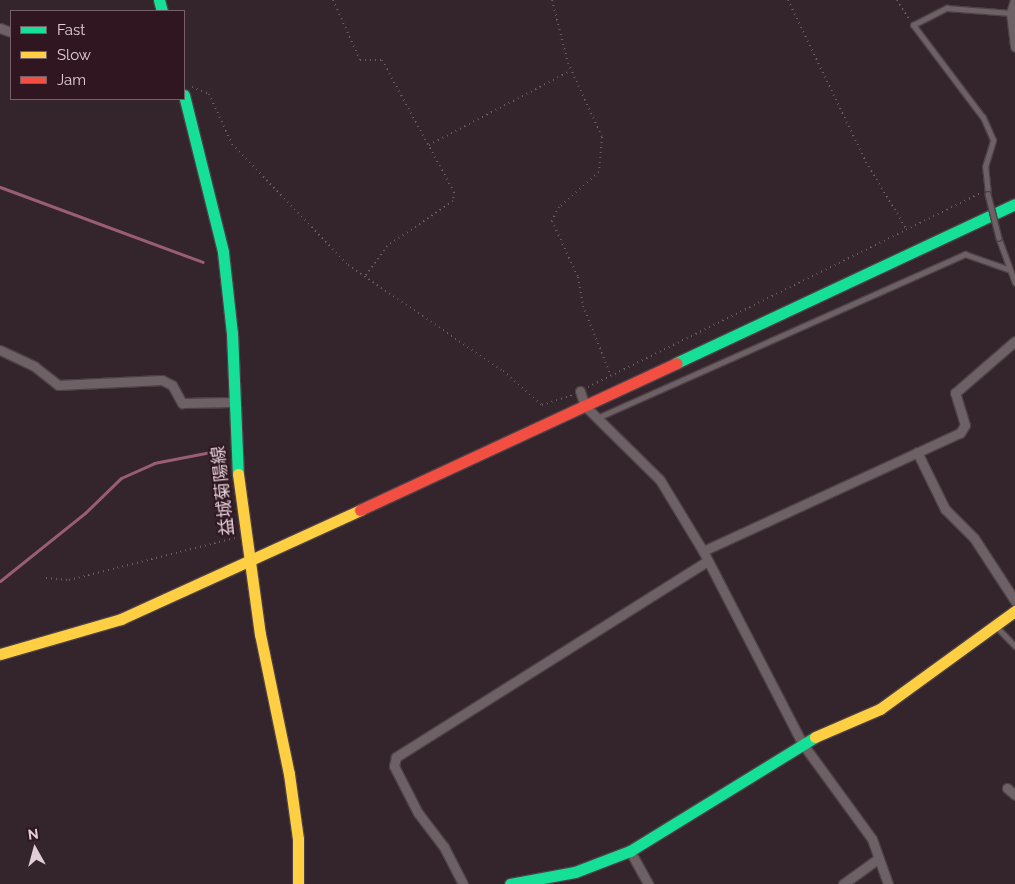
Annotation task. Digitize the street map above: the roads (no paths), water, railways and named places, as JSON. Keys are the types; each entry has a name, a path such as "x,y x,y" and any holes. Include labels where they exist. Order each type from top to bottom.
{"street":[{"path":"1015,0 1011,13 1015,47"},
{"name":"益城菊陽線","path":"185,98 210,184 223,252 232,333 232,402 248,563 289,774 298,839 298,884"},
{"path":"0,654 121,619 248,563 1015,204"},
{"path":"703,551 962,432 965,424 955,393 1015,341"},
{"path":"0,350 34,366 58,385 162,380 172,385 182,403 232,402"},
{"path":"580,391 585,406 656,475 703,551 706,562 802,743 849,803 872,839 888,884"},
{"path":"917,452 945,509 974,538 1015,601"},
{"path":"463,884 444,847 418,813 394,766 396,757 706,562"},
{"path":"510,884 575,872 630,851 802,743 880,709 1015,611"},
{"path":"1007,788 1015,795"},
{"path":"630,851 648,884"},
{"path":"842,884 855,880 879,858"}],"lane":[{"path":"1011,13 947,8 913,25 983,118 993,140 985,167 987,192 1008,269 1015,282"},
{"path":"597,418 965,254 1008,269"},
{"path":"996,625 1015,646"}],"waterway":[{"path":"0,187 203,262"},
{"path":"0,581 85,513 121,478 154,463 216,451"}]}
